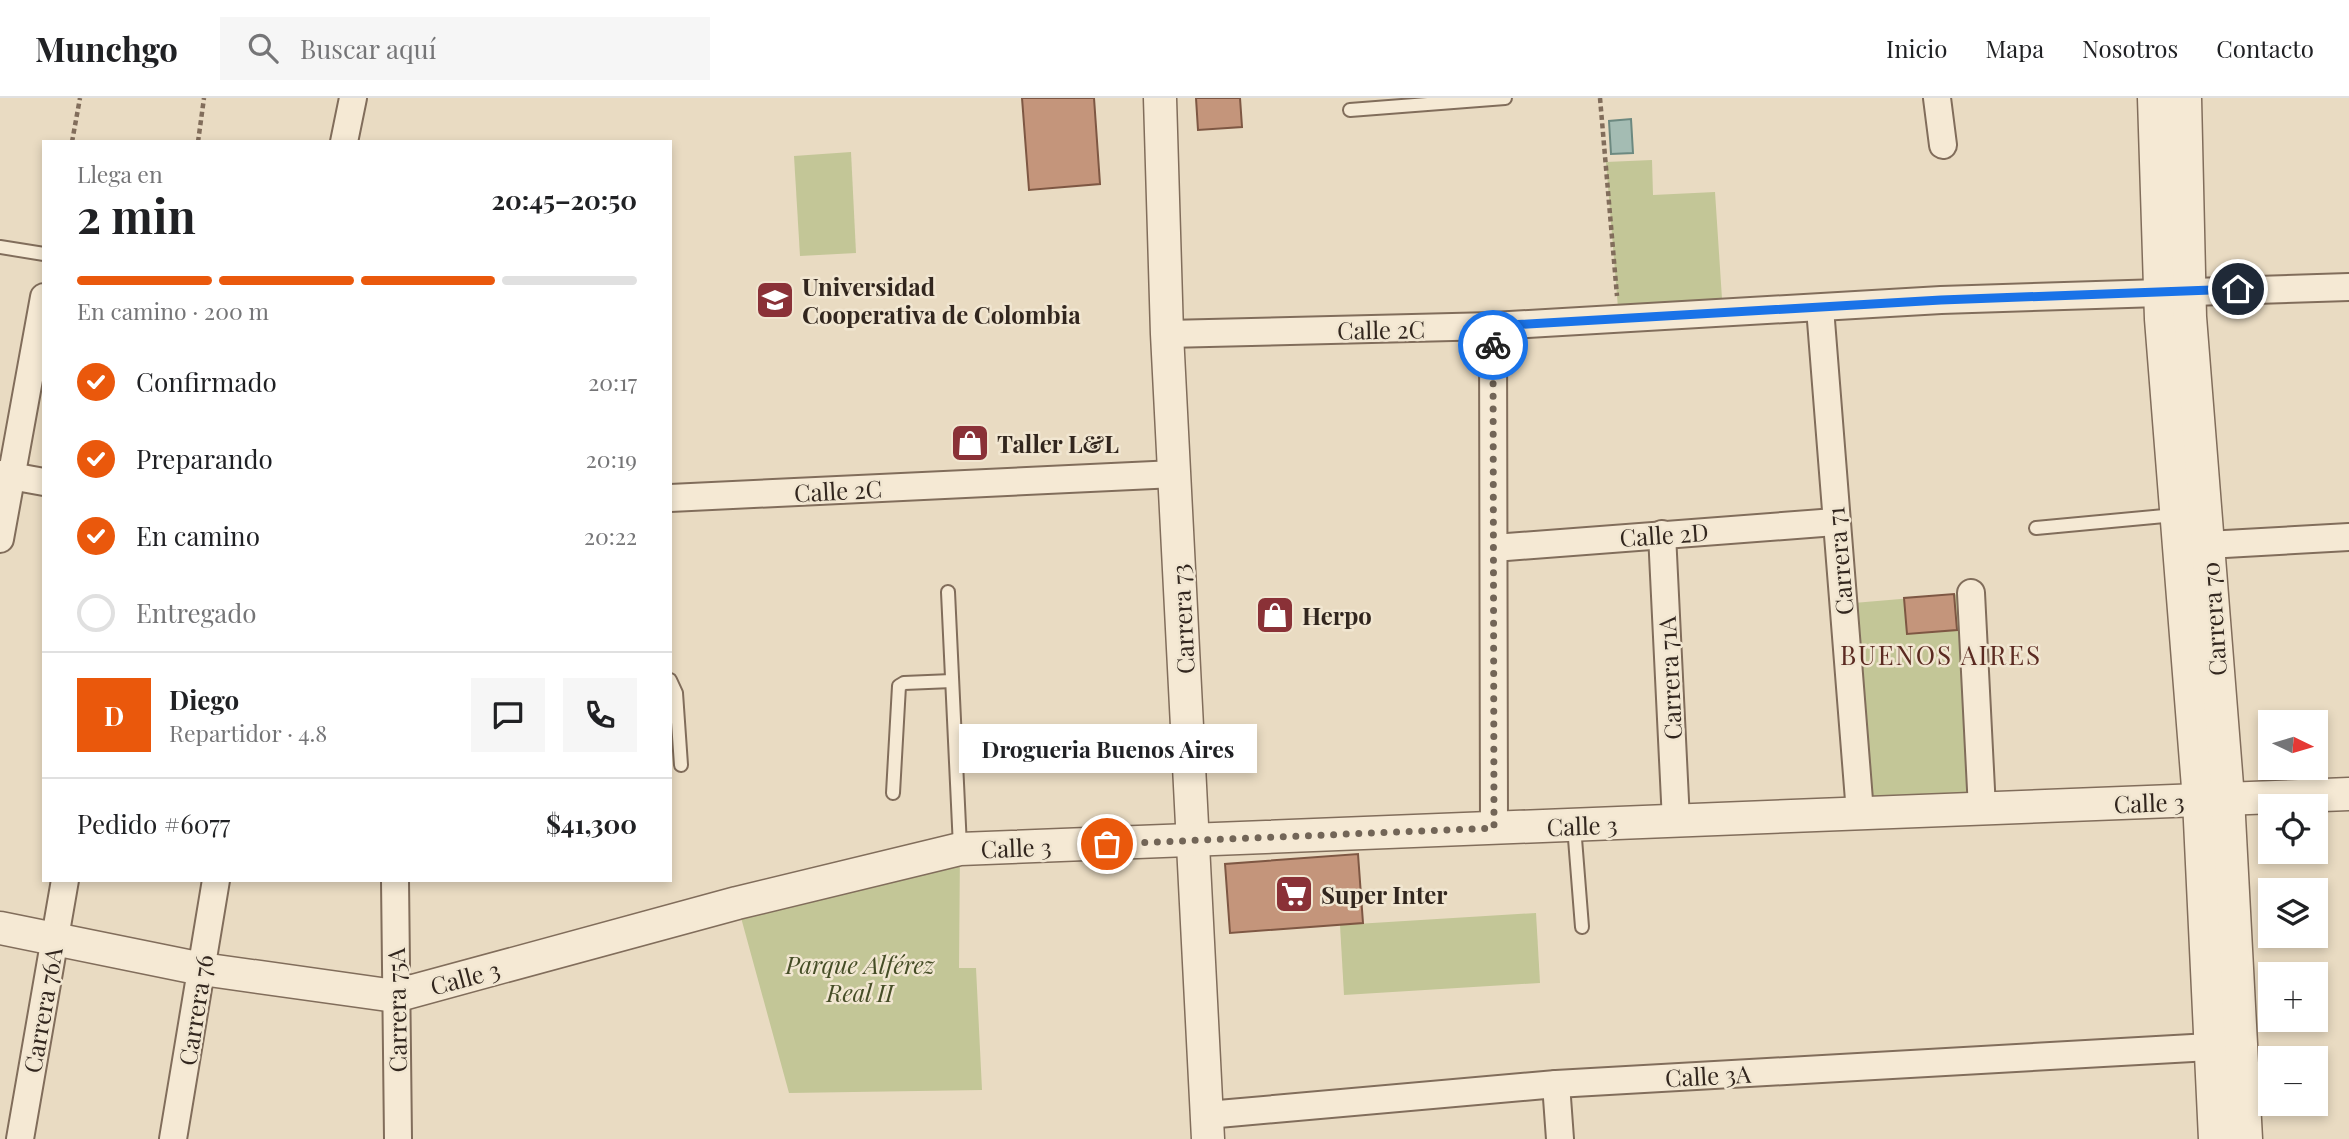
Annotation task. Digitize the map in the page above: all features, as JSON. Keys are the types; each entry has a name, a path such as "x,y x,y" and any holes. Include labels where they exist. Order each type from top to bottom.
{"street":[{"path":"344,140 353,98"},
{"name":"Carrera 73","path":"1160,98 1167,334 1208,1127"},
{"path":"1937,98 1943,145"},
{"name":"Carrera 70","path":"2154,98 2174,291 2207,545 2213,799 2210,1047 2215,1139"},
{"name":"Carrera 70","path":"2185,98 2174,291 2176,515 2213,799 2246,1139"},
{"name":"Calle 2C","path":"1167,334 1493,326 1941,300 2349,287"},
{"path":"0,539 6,475 42,306"},
{"name":"Carrera 71","path":"1820,308 1860,813"},
{"path":"1493,326 1494,828"},
{"name":"Calle 2C","path":"672,499 1175,474"},
{"path":"6,475 42,482"},
{"name":"Calle 2D","path":"1494,548 1835,522"},
{"name":"Carrera 71A","path":"1662,534 1676,821"},
{"path":"2207,545 2349,537"},
{"path":"1971,593 1982,808"},
{"name":"Calle 3","path":"0,928 202,969 395,996 737,903 960,849 2349,794"},
{"name":"Carrera 76A","path":"20,1139 65,882"},
{"name":"Carrera 76","path":"173,1139 216,882"},
{"name":"Carrera 75A","path":"395,882 398,1139"},
{"name":"Calle 3A","path":"1208,1127 1556,1084 2210,1047"},
{"path":"1556,1084 1560,1139"}],"lane":[{"path":"1350,110 1505,98"},
{"path":"0,247 42,254"},
{"path":"2036,528 2176,515"},
{"path":"948,592 960,849"},
{"path":"893,793 899,687 904,683 952,681"},
{"path":"672,684 676,693 681,765"},
{"path":"1573,825 1582,926"}],"path":[{"path":"72,140 80,98"},
{"path":"198,140 204,98"},
{"path":"1600,98 1619,320"}],"green space":[{"path":"851,152 856,253 800,256 794,156"},
{"path":"1652,160 1653,195 1715,192 1723,314 1619,320 1606,162"},
{"path":"1971,593 1982,809 1860,813 1842,604"},
{"name":"Parque Alférez Real II","path":"960,849 959,968 976,968 982,1090 789,1093 737,903"},
{"path":"1536,913 1540,983 1344,995 1340,925"}],"shaded area":[{"path":"1631,119 1633,153 1611,154 1609,121"}],"building":[{"path":"1022,98 1094,98 1100,184 1029,190"},
{"path":"1196,98 1240,98 1242,127 1198,130"},
{"path":"1954,594 1957,630 1907,634 1904,598"},
{"name":"Super Inter","path":"1358,854 1363,923 1230,933 1225,864"}],"way so far":[{"path":"1107,844 1494,828 1493,345"}],"place":[{"name":"Universidad Cooperativa de Colombia","path":"775,300"},
{"name":"Taller L&L","path":"970,443"},
{"name":"Herpo","path":"1275,615"},
{"name":"Drogueria Buenos Aires","path":"1107,844"},
{"name":"Super Inter","path":"1294,894"}],"district":[{"name":"BUENOS AIRES","path":"1941,654"}],"route":[{"path":"1493,345 1493,326 1941,300 2238,289"}]}
